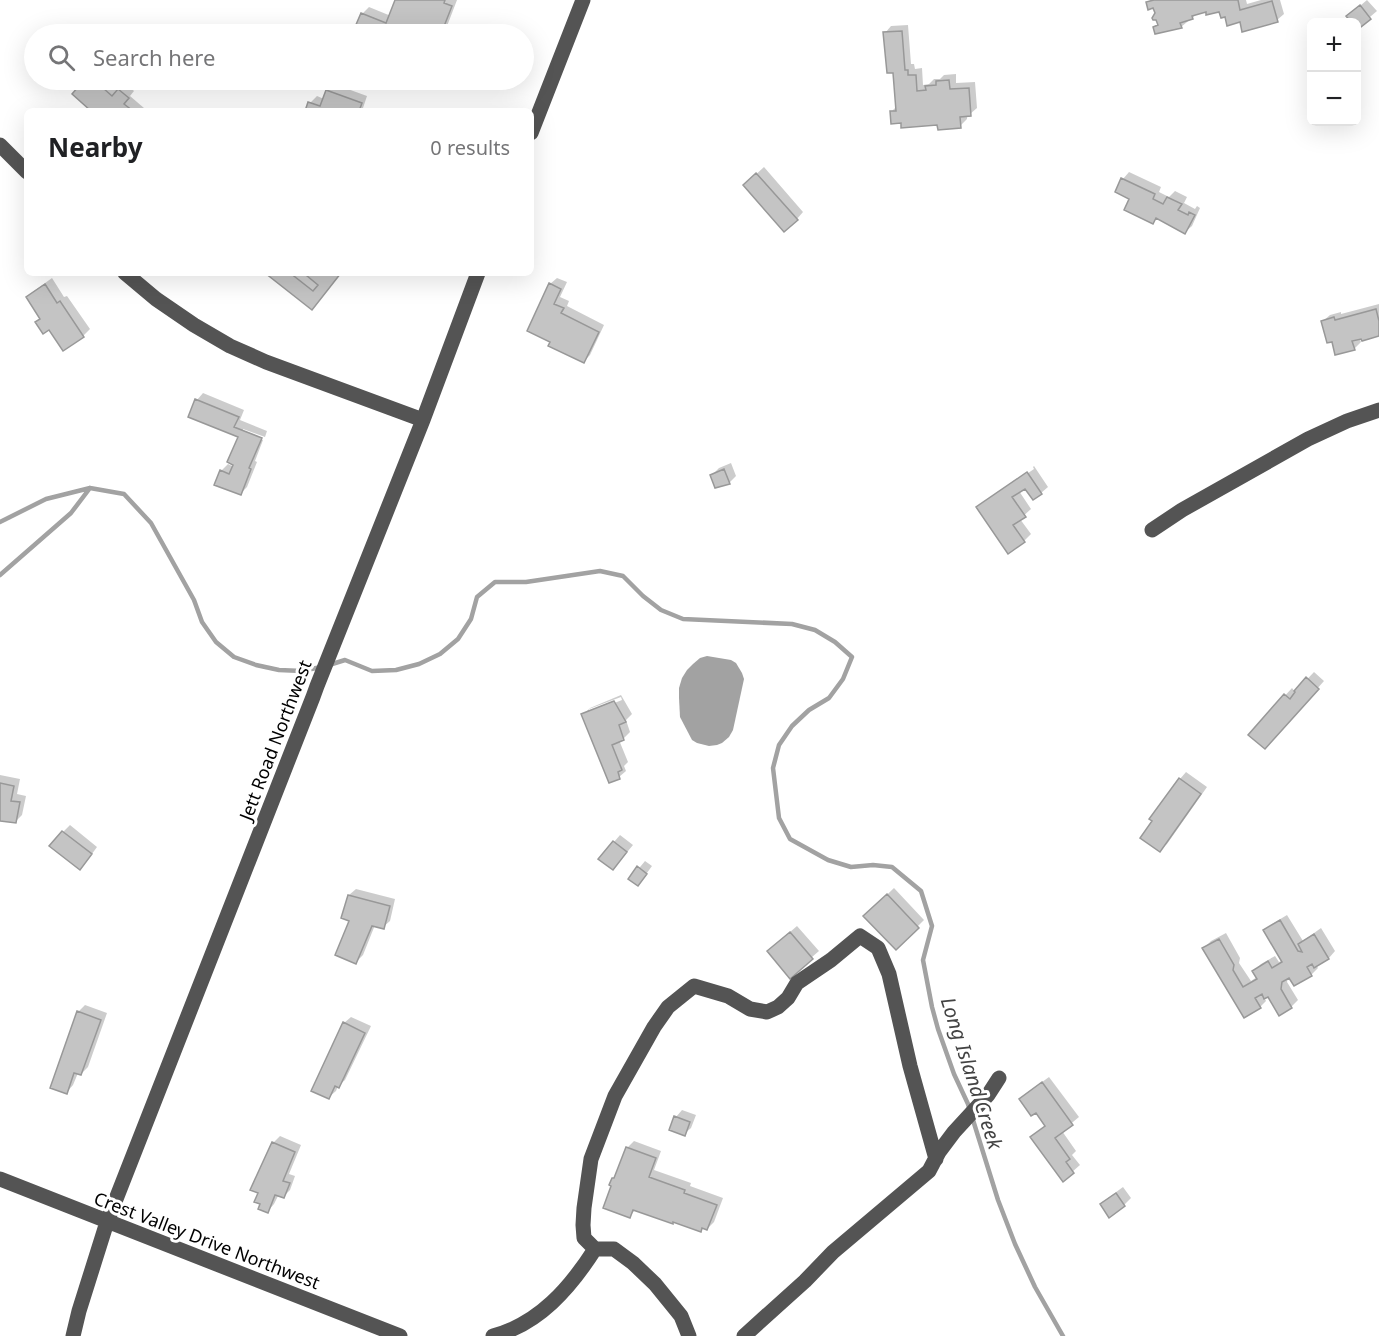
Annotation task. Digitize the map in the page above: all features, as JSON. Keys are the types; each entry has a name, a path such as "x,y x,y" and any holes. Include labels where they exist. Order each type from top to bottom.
{"street":[{"path":"534,126 583,0"},
{"path":"0,145 24,169"},
{"path":"128,276 156,299 230,346 266,362 423,420"},
{"name":"Jett Road Northwest","path":"73,1336 107,1222 423,420 477,276"},
{"path":"1152,530 1182,510 1308,439 1347,421 1379,410"},
{"path":"689,1336 681,1316 655,1284 614,1249 595,1249 584,1238 583,1225 591,1159 615,1096 668,1007 694,986 728,996 750,1009 767,1012 778,1007 788,998 797,983 831,960 860,936 878,948 889,974 910,1066 936,1159"},
{"path":"744,1336 805,1281 833,1252 929,1171 954,1132 988,1095 999,1078"},
{"name":"Crest Valley Drive Northwest","path":"0,1179 400,1336"},
{"path":"493,1336 535,1317 554,1302 576,1277 595,1249"}],"shaded area":[{"path":"707,656 736,663 744,679 733,730 722,743 709,746 692,740 680,717 679,698 679,688 687,670 700,658"}],"building":[{"path":"395,0 445,0 444,3 452,6 445,24 356,24 361,13 386,23"},
{"path":"1154,0 1238,0 1240,10 1272,1 1278,22 1242,32 1240,22 1227,26 1225,17 1221,18 1219,12 1206,15 1206,12 1180,23 1182,28 1155,34 1153,27 1158,25 1152,18 1155,13 1153,8 1148,10 1146,2"},
{"path":"1360,5 1371,19 1361,27 1361,18 1346,16"},
{"path":"902,31 905,70 908,70 908,75 916,75 917,91 926,90 925,86 936,85 936,81 949,80 950,89 969,88 971,116 960,117 961,128 938,130 937,125 901,128 901,123 891,124 890,111 896,111 893,73 887,73 883,32"},
{"path":"75,90 105,90 112,96 119,90 129,98 124,104 129,108 88,108 72,94"},
{"path":"326,90 362,103 360,108 306,108 308,102 320,106"},
{"path":"756,173 798,220 784,232 743,185"},
{"path":"1121,178 1155,194 1153,199 1163,204 1167,197 1182,204 1178,210 1188,215 1189,212 1195,215 1185,234 1156,218 1153,224 1124,210 1129,199 1115,192"},
{"path":"269,276 294,276 313,291 318,285 307,276 339,276 312,310"},
{"path":"549,283 561,289 554,304 564,308 561,313 599,332 584,363 548,346 550,342 527,331"},
{"path":"45,284 57,303 60,301 84,337 63,351 49,330 43,334 35,322 40,319 26,297"},
{"path":"1376,309 1379,336 1362,341 1361,339 1352,341 1355,350 1335,355 1332,342 1327,343 1321,321 1334,317 1335,320"},
{"path":"195,399 239,417 234,427 262,438 249,468 251,469 241,495 214,485 220,470 229,474 233,465 227,462 238,437 188,417"},
{"path":"724,469 730,484 715,488 710,475"},
{"path":"1027,472 1042,494 1033,500 1025,489 1012,497 1026,517 1013,525 1025,542 1008,554 976,507"},
{"path":"1306,677 1319,689 1265,749 1248,735 1284,694 1290,699"},
{"path":"614,701 626,722 619,725 624,740 612,745 622,770 618,772 620,779 609,783 581,714"},
{"path":"1179,778 1201,794 1160,852 1140,838 1152,821 1149,819"},
{"path":"0,783 14,786 11,801 20,802 16,823 0,821"},
{"path":"62,831 92,854 80,870 49,846"},
{"path":"613,841 627,852 613,870 598,859"},
{"path":"637,866 647,874 638,886 628,879"},
{"path":"887,894 919,928 896,950 863,916"},
{"path":"348,895 390,906 384,929 372,926 356,964 335,955 349,921 341,918"},
{"path":"1280,920 1298,951 1302,952 1298,944 1314,934 1329,959 1314,968 1312,964 1307,967 1312,976 1294,986 1289,978 1282,982 1281,989 1292,1008 1279,1016 1268,997 1264,999 1262,994 1255,998 1261,1008 1244,1018 1202,948 1219,939 1243,987 1257,979 1252,971 1268,961 1272,968 1282,962 1263,930"},
{"path":"790,932 813,959 790,979 767,951"},
{"path":"77,1011 101,1020 81,1075 74,1073 67,1094 50,1088"},
{"path":"343,1022 365,1033 339,1088 335,1086 329,1099 311,1091"},
{"path":"1042,1082 1073,1125 1055,1138 1070,1159 1066,1162 1074,1173 1063,1182 1030,1137 1045,1126 1036,1113 1031,1116 1019,1099"},
{"path":"674,1116 690,1122 685,1136 669,1130"},
{"path":"272,1142 295,1152 283,1181 290,1183 284,1198 275,1195 268,1213 258,1209 260,1204 254,1202 258,1193 250,1190"},
{"path":"626,1147 656,1158 649,1177 717,1205 707,1230 702,1228 701,1232 633,1210 630,1218 603,1208 611,1186 609,1185"},
{"path":"1116,1193 1125,1206 1109,1218 1100,1204"}],"waterway":[{"name":"Long Island Creek","path":"0,522 46,499 90,488 124,494 151,523 194,600 202,622 216,642 234,657 256,665 279,670 302,671 321,667"},
{"path":"0,575 71,513 90,488"},
{"name":"Long Island Creek","path":"329,665 345,660 372,671 396,670 419,664 440,654 458,639 471,619 477,597 495,582 526,582 600,571 623,576 661,610 683,619 792,624 815,630 835,642 852,657 843,679 829,698 809,710 792,726 779,745 773,768 779,818 790,839 828,860 851,867 873,865 892,867 921,891 932,926 923,960 938,1029 954,1074 968,1104 998,1200 1015,1244 1035,1287 1063,1336"}]}
